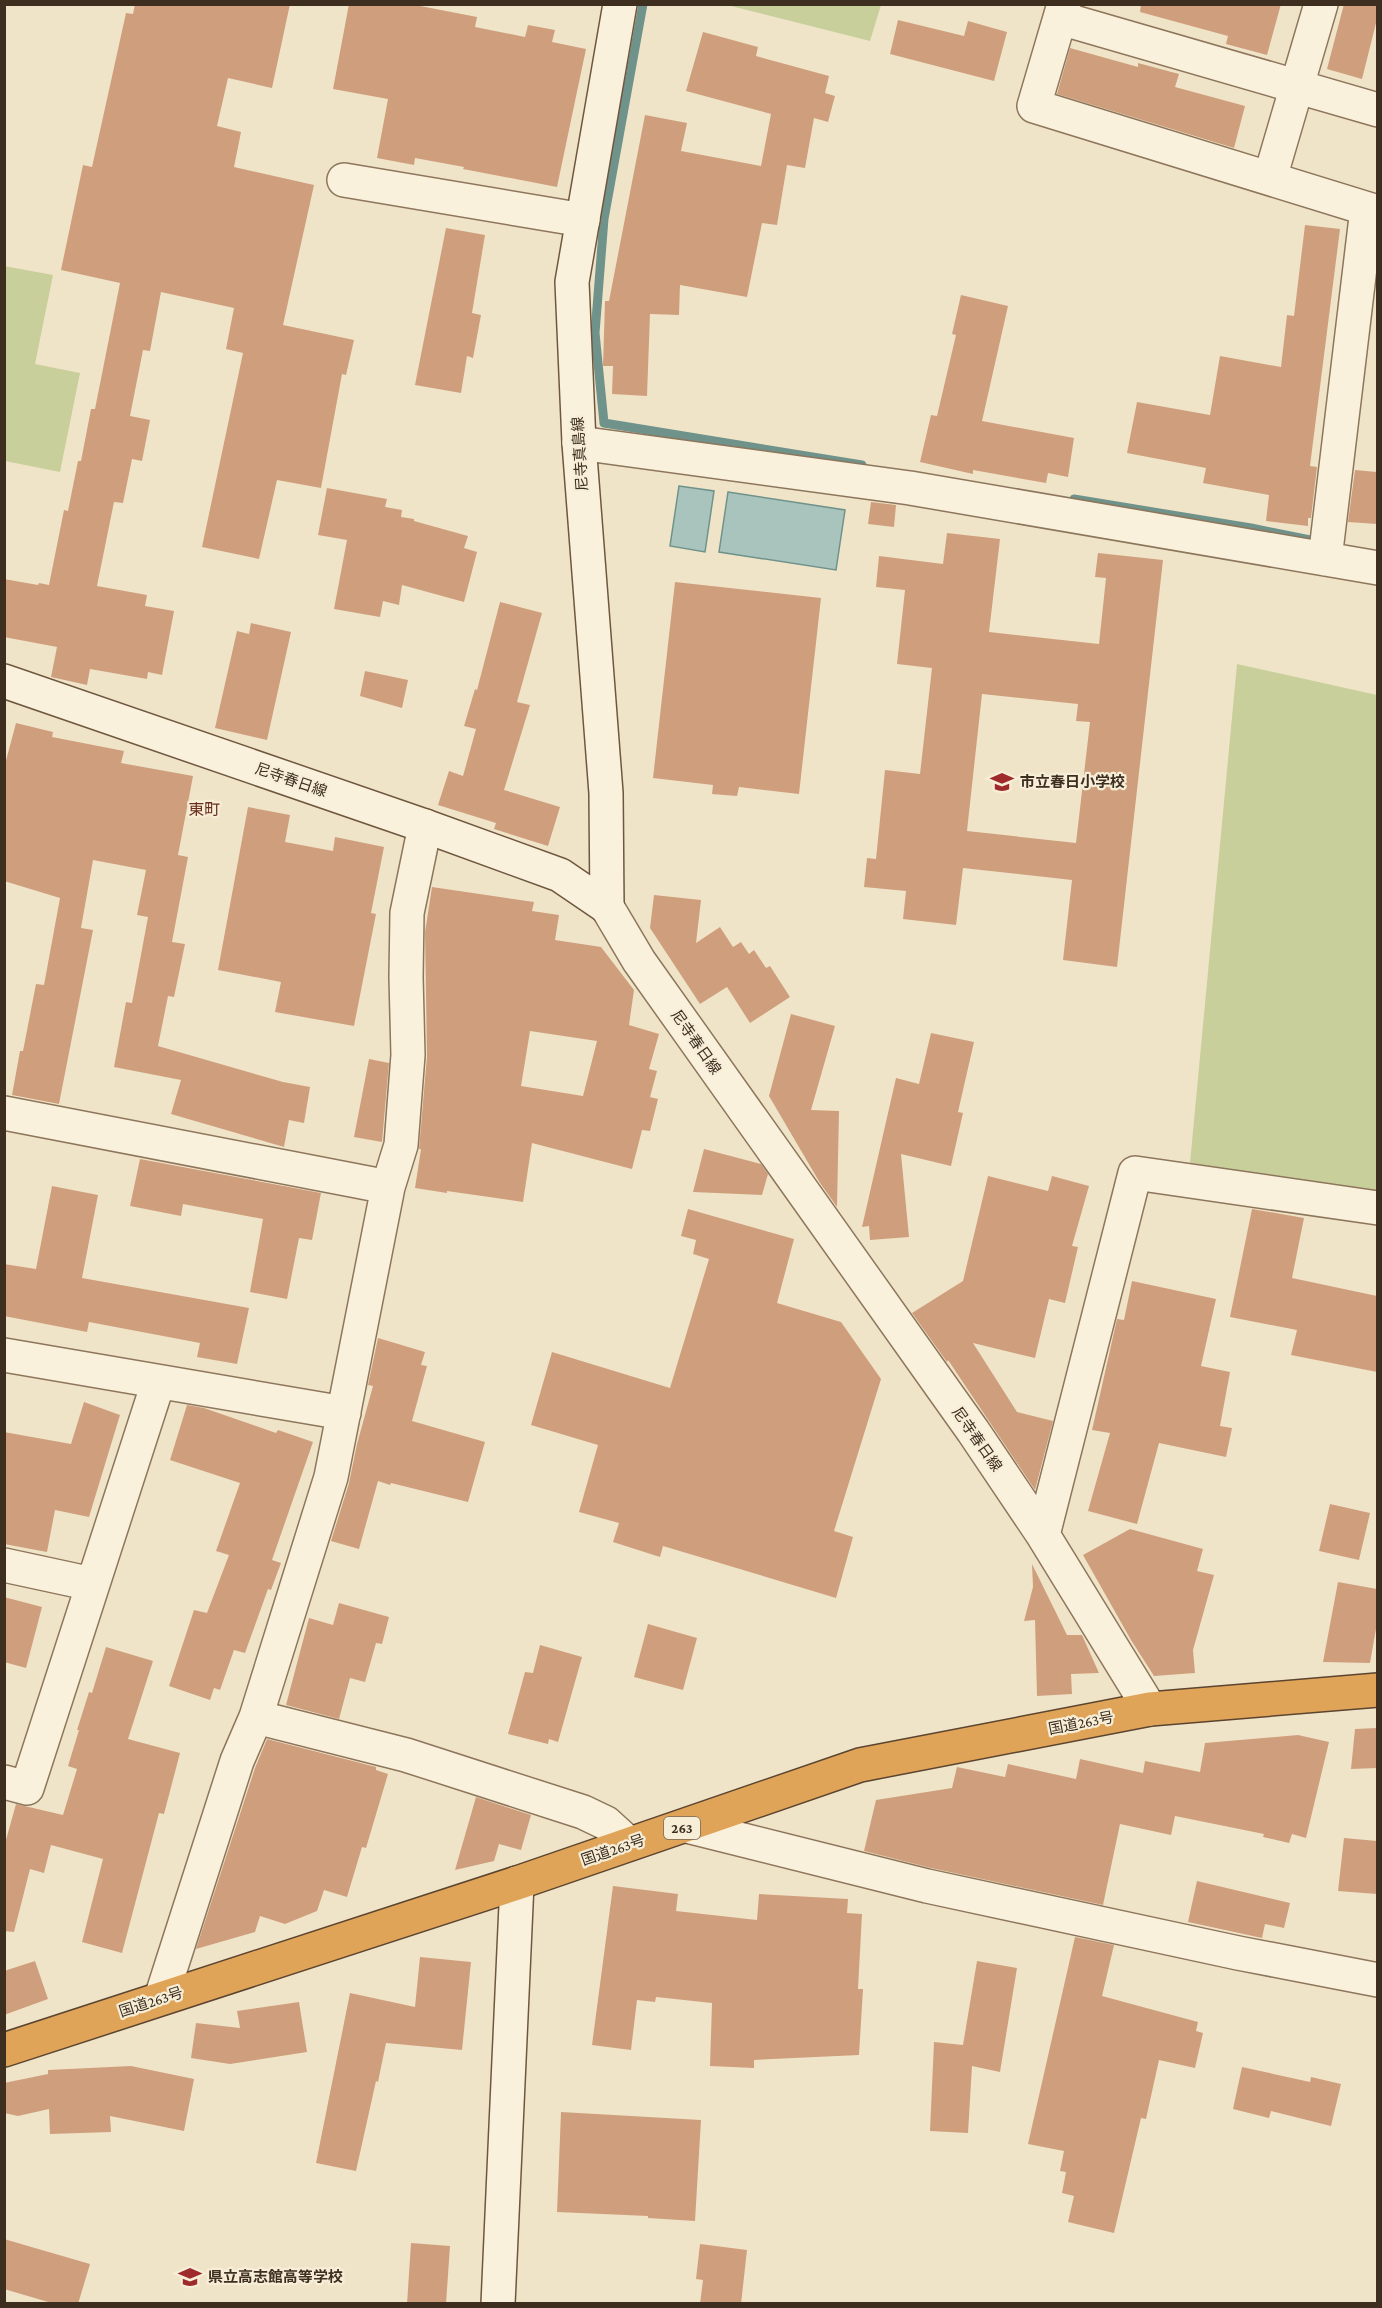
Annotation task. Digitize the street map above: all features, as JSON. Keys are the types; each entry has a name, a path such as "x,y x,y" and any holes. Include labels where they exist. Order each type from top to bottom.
{"highway":[{"name":"国道263号","path":"4,2050 518,1883 860,1765 1150,1709 1377,1690"}],"street":[{"name":"尼寺真島線","path":"607,907 606,793 579,443 572,282 620,4"},
{"path":"1270,178 1321,4"},
{"path":"1327,546 1372,210 1034,106 1062,11 1297,87 1377,110"},
{"path":"344,180 583,220"},
{"path":"579,443 1327,546 1377,567"},
{"name":"尼寺春日線","path":"6,687 425,826 560,875 607,907 639,961 966,1422 1043,1535 1150,1709"},
{"path":"161,1998 237,1761 256,1717 331,1477 388,1187 401,1145 408,1055 407,913 425,826"},
{"path":"4,1113 388,1187"},
{"path":"1043,1535 1135,1173 1377,1208"},
{"path":"4,1355 344,1413"},
{"path":"4,1782 27,1788 158,1383"},
{"path":"4,1565 92,1584"},
{"path":"256,1717 406,1755 584,1812 606,1823 630,1844"},
{"path":"687,1826 927,1886 1238,1953 1377,1980"},
{"path":"498,2304 518,1883"}],"green space":[{"path":"881,4 870,41 727,5"},
{"path":"4,266 53,275 35,364 80,373 60,472 5,461"},
{"path":"1237,664 1377,695 1377,1193 1190,1163"}],"water":[{"path":"679,486 714,491 705,552 670,546"},
{"path":"728,492 845,510 836,570 719,552"}],"building":[{"path":"135,4 290,4 272,88 228,78 217,126 241,132 234,167 314,185 283,325 354,340 346,375 342,374 321,488 277,480 259,559 202,547 243,353 226,349 234,308 161,292 150,351 143,350 130,416 150,420 142,461 132,459 123,503 114,502 97,586 147,595 145,606 174,611 162,675 148,672 147,679 90,669 87,685 51,677 57,647 4,637 4,579 49,585 64,510 68,511 91,409 95,409 120,283 61,270 83,165 92,167 126,13 133,14"},
{"path":"349,4 410,4 477,17 475,27 525,37 528,25 555,30 552,42 586,49 557,187 415,158 414,165 377,158 388,99 333,89"},
{"path":"1141,4 1281,4 1267,55 1226,44 1228,36 1140,12"},
{"path":"1344,4 1377,4 1377,19 1362,79 1327,69"},
{"path":"898,20 964,36 968,21 1007,32 994,81 890,54"},
{"path":"703,32 758,47 756,56 829,76 825,93 835,96 828,122 814,118 805,168 787,165 777,225 762,223 747,297 680,285 679,315 650,314 647,396 612,394 613,366 603,366 605,301 609,301 645,115 687,123 681,151 761,166 771,114 686,91"},
{"path":"1070,48 1138,67 1138,63 1179,74 1175,87 1245,106 1234,148 1057,94"},
{"path":"1305,225 1340,229 1310,466 1317,467 1308,526 1266,521 1269,495 1203,483 1206,468 1127,453 1137,402 1210,415 1220,356 1281,367 1287,315 1294,316"},
{"path":"446,228 485,235 472,313 481,315 473,358 467,356 461,393 415,385"},
{"path":"961,295 1008,306 982,421 1074,438 1068,477 1048,473 1046,483 973,470 973,474 920,462 931,415 937,416 956,335 952,334"},
{"path":"1355,470 1377,472 1377,524 1348,522"},
{"path":"327,488 387,499 385,507 402,510 401,517 468,536 464,548 477,552 464,602 402,585 399,605 383,601 380,617 334,609 347,540 318,535"},
{"path":"871,502 896,505 894,527 868,524"},
{"path":"947,533 1000,539 989,632 1099,644 1106,578 1095,577 1098,553 1163,560 1117,967 1063,960 1072,880 963,868 956,925 903,919 906,891 864,887 867,858 876,859 885,770 920,774 932,668 897,664 905,590 876,587 879,556 943,564","holes":["982,694 1078,704 1076,721 1090,722 1076,843 967,831"]},
{"path":"675,582 821,598 799,794 739,787 737,796 712,794 713,785 653,778"},
{"path":"500,602 542,613 517,702 530,705 504,790 560,807 548,846 494,829 496,823 438,805 449,771 463,776 476,729 464,726 475,689 477,690"},
{"path":"251,623 291,632 267,740 215,728 237,631 249,634"},
{"path":"365,671 408,680 402,708 360,696"},
{"path":"16,723 53,732 52,737 124,751 121,763 193,776 178,855 188,857 172,942 185,944 174,997 168,996 158,1046 283,1082 310,1087 304,1123 289,1120 284,1147 171,1114 181,1080 114,1067 126,1002 132,1003 148,917 137,915 146,870 93,860 81,928 93,930 59,1104 12,1095 36,984 44,985 60,898 4,881 4,768"},
{"path":"248,807 290,815 285,842 333,851 335,837 384,847 371,913 376,914 354,1026 275,1012 281,982 218,970"},
{"path":"432,887 534,902 532,911 559,915 555,940 601,947 634,990 629,1025 659,1034 649,1069 657,1071 650,1097 658,1099 650,1131 642,1130 632,1169 532,1143 523,1202 415,1188 421,1149 419,1149 427,1056 425,932","holes":["530,1031 597,1041 583,1096 521,1086"]},
{"path":"654,895 701,900 696,943 720,927 733,947 741,942 749,954 754,950 766,968 770,966 790,997 750,1023 727,987 700,1004 650,928"},
{"path":"791,1014 835,1026 811,1110 839,1111 837,1207 820,1183 769,1096"},
{"path":"931,1033 974,1042 958,1112 963,1113 951,1166 901,1154 909,1237 870,1240 869,1226 862,1227 896,1078 919,1084"},
{"path":"369,1059 389,1063 382,1142 354,1137"},
{"path":"704,1149 761,1164 768,1174 762,1195 693,1192"},
{"path":"140,1159 321,1193 312,1240 299,1238 287,1299 250,1292 263,1219 183,1204 181,1216 130,1206"},
{"path":"988,1176 1048,1191 1052,1176 1089,1186 1072,1246 1078,1247 1065,1303 1049,1299 1035,1358 973,1343 1017,1412 1053,1421 1035,1490 948,1360 947,1362 912,1313 963,1281"},
{"path":"52,1186 98,1195 82,1278 249,1308 237,1364 197,1357 200,1343 89,1322 87,1332 4,1316 4,1264 36,1269"},
{"path":"688,1209 794,1239 777,1303 841,1322 881,1379 834,1531 853,1537 836,1598 663,1546 660,1557 613,1542 619,1523 579,1512 598,1445 531,1425 552,1352 670,1388 709,1259 693,1254 696,1240 681,1236"},
{"path":"1252,1209 1304,1218 1292,1278 1377,1296 1377,1372 1291,1355 1297,1330 1230,1317"},
{"path":"1132,1281 1216,1299 1201,1366 1230,1372 1220,1426 1232,1428 1226,1457 1159,1443 1137,1524 1088,1511 1110,1433 1092,1430 1117,1319 1124,1320"},
{"path":"378,1338 425,1352 421,1365 427,1366 412,1421 485,1442 468,1502 378,1481 359,1549 331,1541 349,1483 373,1386 368,1385"},
{"path":"84,1402 120,1415 89,1517 55,1510 47,1552 4,1544 4,1432 71,1444"},
{"path":"187,1405 204,1408 276,1433 278,1430 313,1442 272,1560 281,1563 271,1590 268,1589 245,1653 234,1650 220,1690 214,1688 210,1700 169,1686 194,1610 207,1613 229,1555 216,1551 240,1483 170,1460"},
{"path":"1330,1504 1370,1513 1359,1560 1319,1551"},
{"path":"1130,1529 1203,1549 1197,1571 1214,1575 1193,1650 1195,1673 1154,1676 1083,1555"},
{"path":"1032,1564 1067,1635 1082,1635 1099,1673 1071,1674 1072,1694 1037,1696 1035,1620 1024,1621 1033,1587"},
{"path":"1338,1582 1377,1589 1377,1623 1370,1663 1323,1662"},
{"path":"4,1597 42,1607 26,1668 4,1662"},
{"path":"339,1603 389,1617 382,1644 376,1643 365,1682 350,1678 339,1719 286,1705 309,1618 333,1625"},
{"path":"648,1624 697,1638 683,1690 634,1677"},
{"path":"540,1645 582,1657 558,1742 549,1739 548,1744 508,1734 525,1672 533,1673"},
{"path":"106,1647 153,1661 128,1739 180,1753 164,1814 159,1813 122,1953 82,1942 103,1859 51,1845 44,1873 30,1869 14,1932 4,1931 4,1847 16,1804 63,1815 77,1769 68,1766 79,1730 77,1730 89,1692 92,1693"},
{"path":"1377,1728 1377,1768 1351,1769 1355,1729"},
{"path":"1298,1735 1329,1742 1306,1838 1292,1834 1289,1843 1263,1837 1264,1834 1175,1816 1171,1835 1120,1824 1103,1905 931,1868 864,1851 876,1800 952,1788 957,1767 1005,1777 1008,1764 1076,1779 1080,1759 1143,1773 1145,1761 1200,1772 1205,1743"},
{"path":"267,1739 376,1767 376,1770 388,1774 366,1848 362,1847 347,1897 324,1890 317,1911 285,1924 260,1916 255,1932 196,1949 255,1768"},
{"path":"476,1797 531,1815 521,1850 499,1844 494,1861 455,1870"},
{"path":"1344,1838 1377,1841 1377,1894 1338,1891"},
{"path":"1197,1881 1290,1903 1284,1928 1265,1924 1262,1938 1188,1922"},
{"path":"613,1886 678,1894 676,1911 757,1920 759,1894 848,1899 847,1913 862,1914 858,1989 863,1989 859,2055 754,2060 754,2068 710,2066 712,2003 656,1997 655,2002 637,2000 631,2050 592,2045"},
{"path":"1075,1937 1114,1945 1102,1996 1198,2022 1196,2031 1203,2033 1195,2068 1159,2060 1146,2119 1141,2118 1114,2233 1068,2222 1074,2196 1062,2193 1066,2172 1060,2171 1064,2151 1028,2144"},
{"path":"420,1957 471,1962 462,2050 386,2043 356,2171 316,2163 350,1993 415,2007"},
{"path":"35,1961 48,1999 4,2015 4,1971"},
{"path":"977,1961 1017,1968 1000,2072 972,2066 968,2133 930,2131 934,2042 963,2045"},
{"path":"299,2002 307,2052 230,2064 191,2058 196,2023 240,2028 237,2011"},
{"path":"131,2066 194,2079 184,2131 110,2116 111,2132 50,2134 49,2109 18,2116 4,2113 4,2083 48,2074 48,2070"},
{"path":"1242,2067 1310,2082 1311,2077 1341,2084 1331,2126 1271,2111 1269,2118 1233,2109"},
{"path":"561,2112 701,2120 695,2221 648,2218 648,2216 557,2212"},
{"path":"4,2239 90,2264 78,2304 55,2304 4,2289"},
{"path":"411,2243 450,2246 446,2304 407,2304"},
{"path":"700,2244 747,2250 741,2304 700,2304 703,2280 696,2279"}],"waterway":[{"path":"643,4 604,219 595,333 604,423 862,465"},
{"path":"1074,499 1251,528 1320,542"}],"place":[{"name":"市立春日小学校","path":"1002,782"},
{"name":"県立高志館高等学校","path":"190,2277"}],"district":[{"name":"東町","path":"204,809"}]}
